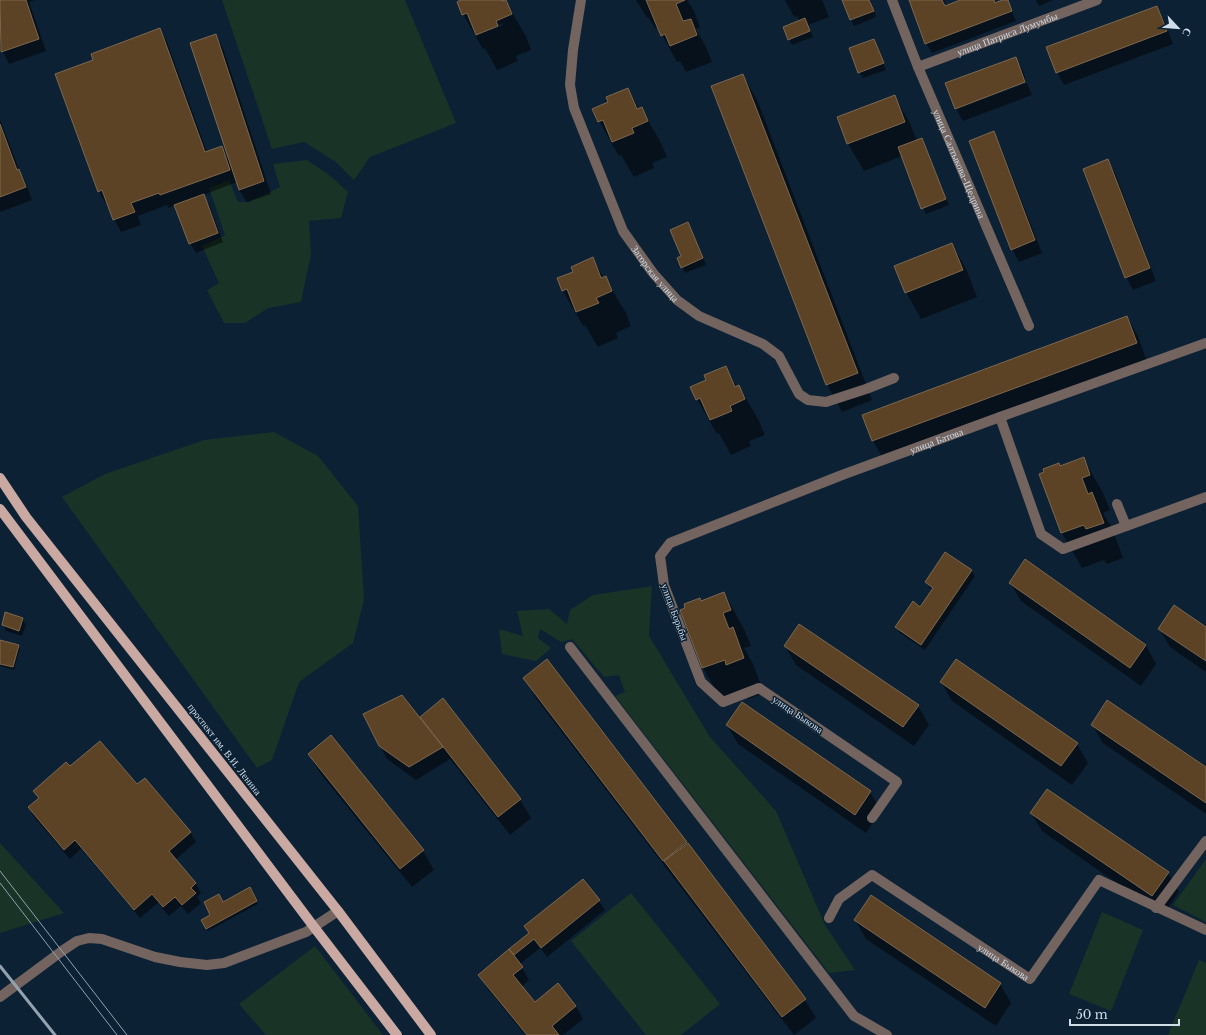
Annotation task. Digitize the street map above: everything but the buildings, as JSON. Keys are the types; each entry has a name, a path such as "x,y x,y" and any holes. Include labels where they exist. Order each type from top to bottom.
{"main road":[{"name":"проспект им. В.И. Ленина","path":"0,478 26,517 338,911 431,1035"},
{"path":"0,509 314,928 397,1035"}],"street":[{"name":"Загорская улица","path":"581,0 573,50 570,86 574,108 623,231 653,273 677,300 699,316 763,344 779,356 799,394 808,400 826,402 894,378"},
{"name":"улица Салтыкова-Щедрина","path":"892,0 918,68 1029,326"},
{"name":"улица Патриса Лумумбы","path":"918,68 1097,0"},
{"name":"улица Батова","path":"670,543 842,475 1206,343"},
{"path":"1000,417 1041,534 1063,549 1206,497"},
{"path":"1117,504 1126,526"},
{"name":"улица Борьбы","path":"670,543 660,556 664,585 701,682"},
{"path":"570,647 854,1016 887,1035"},
{"name":"улица Быкова","path":"701,682 723,702 759,688 897,782 872,818"},
{"path":"1156,908 1206,841"},
{"name":"улица Быкова","path":"829,918 839,899 872,875 1030,980 1099,880 1156,908 1206,930"},
{"path":"0,997 62,951 77,942 89,938 102,938 155,957 207,965 224,963 314,928 338,911"}],"green space":[{"path":"222,0 405,0 456,123 370,157 354,180 336,162 304,142 272,149"},
{"path":"307,160 328,174 348,192 341,218 309,221 311,254 301,302 268,308 245,323 224,323 207,290 219,283 202,246 225,235 209,188 229,180 238,202 249,202 280,187 273,164"},
{"path":"274,432 318,456 358,506 364,600 353,643 299,682 272,760 257,768 62,497 105,474 204,440"},
{"path":"652,586 649,636 710,737 776,811 825,925 855,970 829,973 615,696 625,692 619,675 604,677 572,639 561,642 540,629 538,638 551,648 536,661 502,654 499,629 523,636 517,611 549,609 567,624 570,610 593,595"},
{"path":"0,843 64,913 0,933"},
{"path":"1206,859 1206,922 1173,905"},
{"path":"631,893 720,1004 681,1035 646,1035 571,941"},
{"path":"1102,912 1143,930 1111,1011 1069,994"},
{"path":"315,946 383,1035 266,1035 239,1004"},
{"path":"1199,960 1206,963 1206,1035 1168,1035"}],"tram line":[{"path":"0,871 127,1035"},
{"path":"0,883 117,1035"}],"railway":[{"path":"0,966 55,1035"}]}
